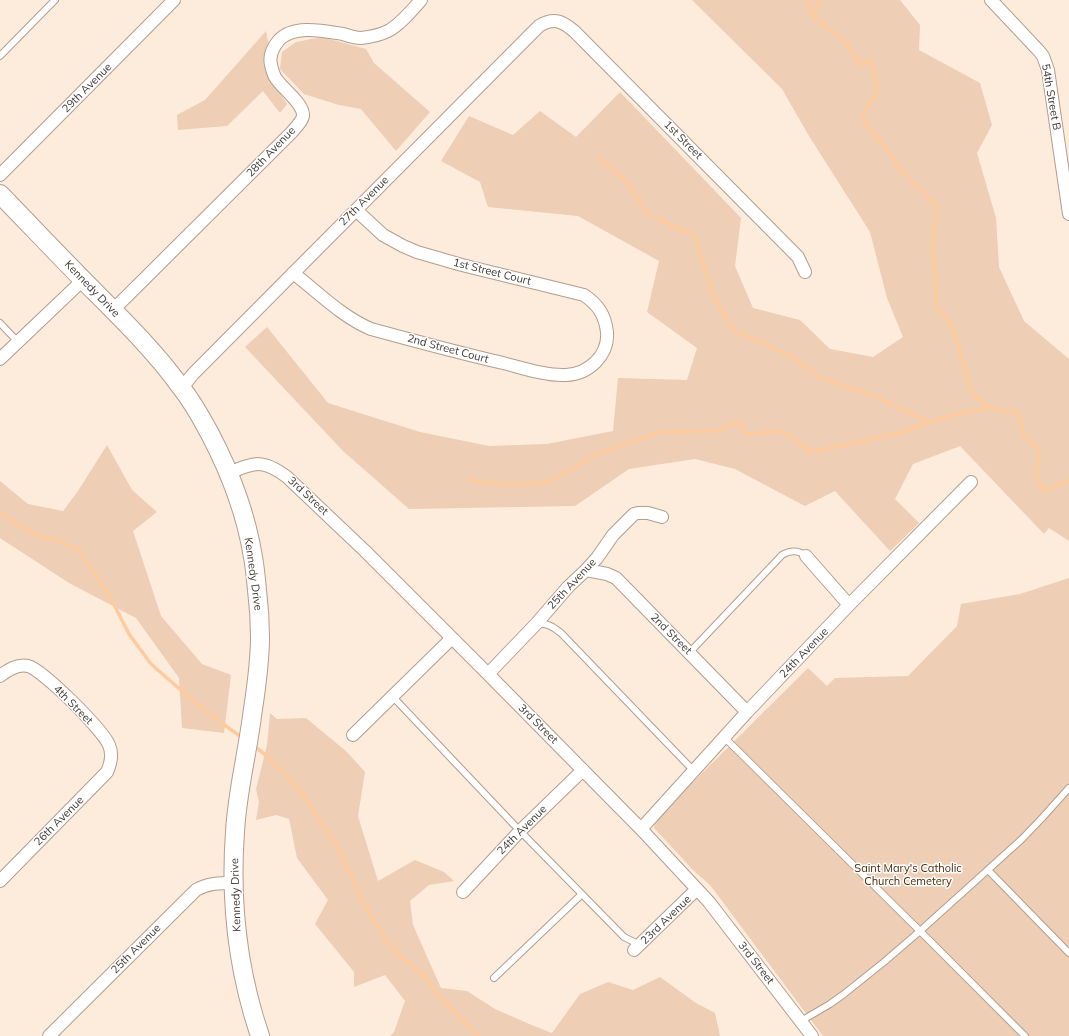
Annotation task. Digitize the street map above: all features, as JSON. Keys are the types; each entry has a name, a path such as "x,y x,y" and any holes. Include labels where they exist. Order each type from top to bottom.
{"street":[{"name":"29th Avenue","path":"0,175 174,0"},
{"name":"28th Avenue","path":"113,310 291,133 301,120 303,116 302,110 298,103 279,83 272,70 270,61 271,52 278,40 285,35 301,30 338,33 360,38 389,31 421,0"},
{"name":"54th Street B","path":"992,0 1043,56 1048,70 1069,214"},
{"name":"27th Avenue","path":"182,388 193,374 539,26 551,21"},
{"name":"1st Street","path":"551,21 558,21 566,24 574,31 798,257 805,272"},
{"name":"Kennedy Drive","path":"0,194 113,310 151,351 182,388 218,448 229,473 244,518 253,558 259,610 260,637 256,691 234,833 233,882 240,953 254,1019 260,1036"},
{"name":"1st Street Court","path":"356,210 383,235 417,252 462,265 584,294 597,306 602,314 606,326 606,344"},
{"name":"2nd Street Court","path":"294,273 349,318 371,329 462,354 554,375 579,373 588,368 598,360 604,351 606,344"},
{"path":"0,359 83,280"},
{"name":"3rd Street","path":"229,473 245,466 256,464 264,464 277,469 365,551 641,829 697,889 812,1036"},
{"name":"24th Avenue","path":"641,829 747,712 849,605 971,482"},
{"name":"25th Avenue","path":"488,674 536,624 568,587 597,558 613,535 634,514 648,513 662,518"},
{"path":"806,556 849,605"},
{"name":"2nd Street","path":"586,570 607,574 616,578 747,712"},
{"path":"353,736 452,638"},
{"name":"4th Street","path":"0,676 12,668 20,666 28,666 43,675 84,713 102,735 109,744 111,759"},
{"name":"26th Avenue","path":"0,881 107,772 111,759"},
{"name":"24th Avenue","path":"463,892 520,831 583,770"},
{"name":"25th Avenue","path":"49,1036 196,890 202,886 233,882"},
{"name":"23rd Avenue","path":"637,948 697,889"}],"lane":[{"path":"0,56 55,0"},
{"path":"0,323 18,342"},
{"path":"690,652 782,555 794,551 801,552 806,556"},
{"path":"536,624 552,626 561,633 690,767 695,770"},
{"path":"393,697 520,831 624,937 637,948"},
{"path":"725,738 1025,1036"},
{"path":"801,1021 844,994 920,931 988,870 1043,817 1069,788"},
{"path":"988,870 1069,953"},
{"path":"494,978 582,894"}],"green space":[{"path":"692,0 900,0 920,25 919,50 980,83 992,125 977,153 996,218 999,267 1024,321 1069,359 1069,541 1049,528 1044,534 960,446 913,464 895,499 919,523 890,551 835,491 805,506 735,469 695,459 629,469 575,506 409,509 343,451 245,347 267,327 328,403 420,432 489,446 547,444 613,431 618,378 687,380 697,348 647,312 659,261 578,216 488,207 480,182 441,161 469,116 513,135 540,111 576,137 620,92 741,218 735,266 753,308 800,320 830,349 873,357 903,337 887,298 870,232 809,136 782,89"},
{"path":"266,31 268,41 265,70 287,104 280,113 263,91 227,126 178,130 177,115 205,100"},
{"path":"322,37 366,49 374,63 430,112 396,151 361,109 339,105 304,94 280,69 282,52 296,42"},
{"path":"107,445 132,490 157,512 133,531 161,616 202,664 231,675 224,733 182,728 179,678 136,618 69,583 0,538 0,481 28,504 63,511 78,491"},
{"name":"Saint Mary's Catholic Church Cemetery","path":"1069,578 1069,1036 823,1036 710,885 695,872 654,828 655,823 668,807 808,668 827,686 835,678 908,676 957,626 961,604 1020,594"},
{"path":"270,713 277,719 306,718 347,752 365,772 358,816 378,881 415,860 444,872 454,881 429,885 410,901 413,925 441,988 467,991 495,1009 552,1033 580,994 608,982 633,990 660,977 696,1003 715,1013 720,1036 390,1036 394,1032 405,1001 385,975 354,987 354,972 315,924 328,900 297,858 289,819 276,815 256,820 259,802 256,789 267,745"}],"waterway":[{"path":"808,0 813,16 846,43 860,65 870,60 878,91 862,116 901,170 937,206 932,249 935,267 936,306 952,325 972,393 989,408 1019,413 1024,435 1039,449 1036,475 1043,491 1069,480"},
{"path":"813,16 821,0"},
{"path":"599,158 628,183 647,214 694,235 713,294 733,330 793,357 820,378 872,395 930,422"},
{"path":"469,480 510,485 548,482 600,453 659,432 718,431 739,421 745,434 782,431 812,452 904,432 954,415 989,408"},
{"path":"0,512 11,521 36,535 56,540 79,550 110,597 129,634 151,664 205,711 244,739"},
{"path":"254,746 267,756 298,788 337,846 365,906 386,940 402,958 424,975 438,995 478,1036"}]}
